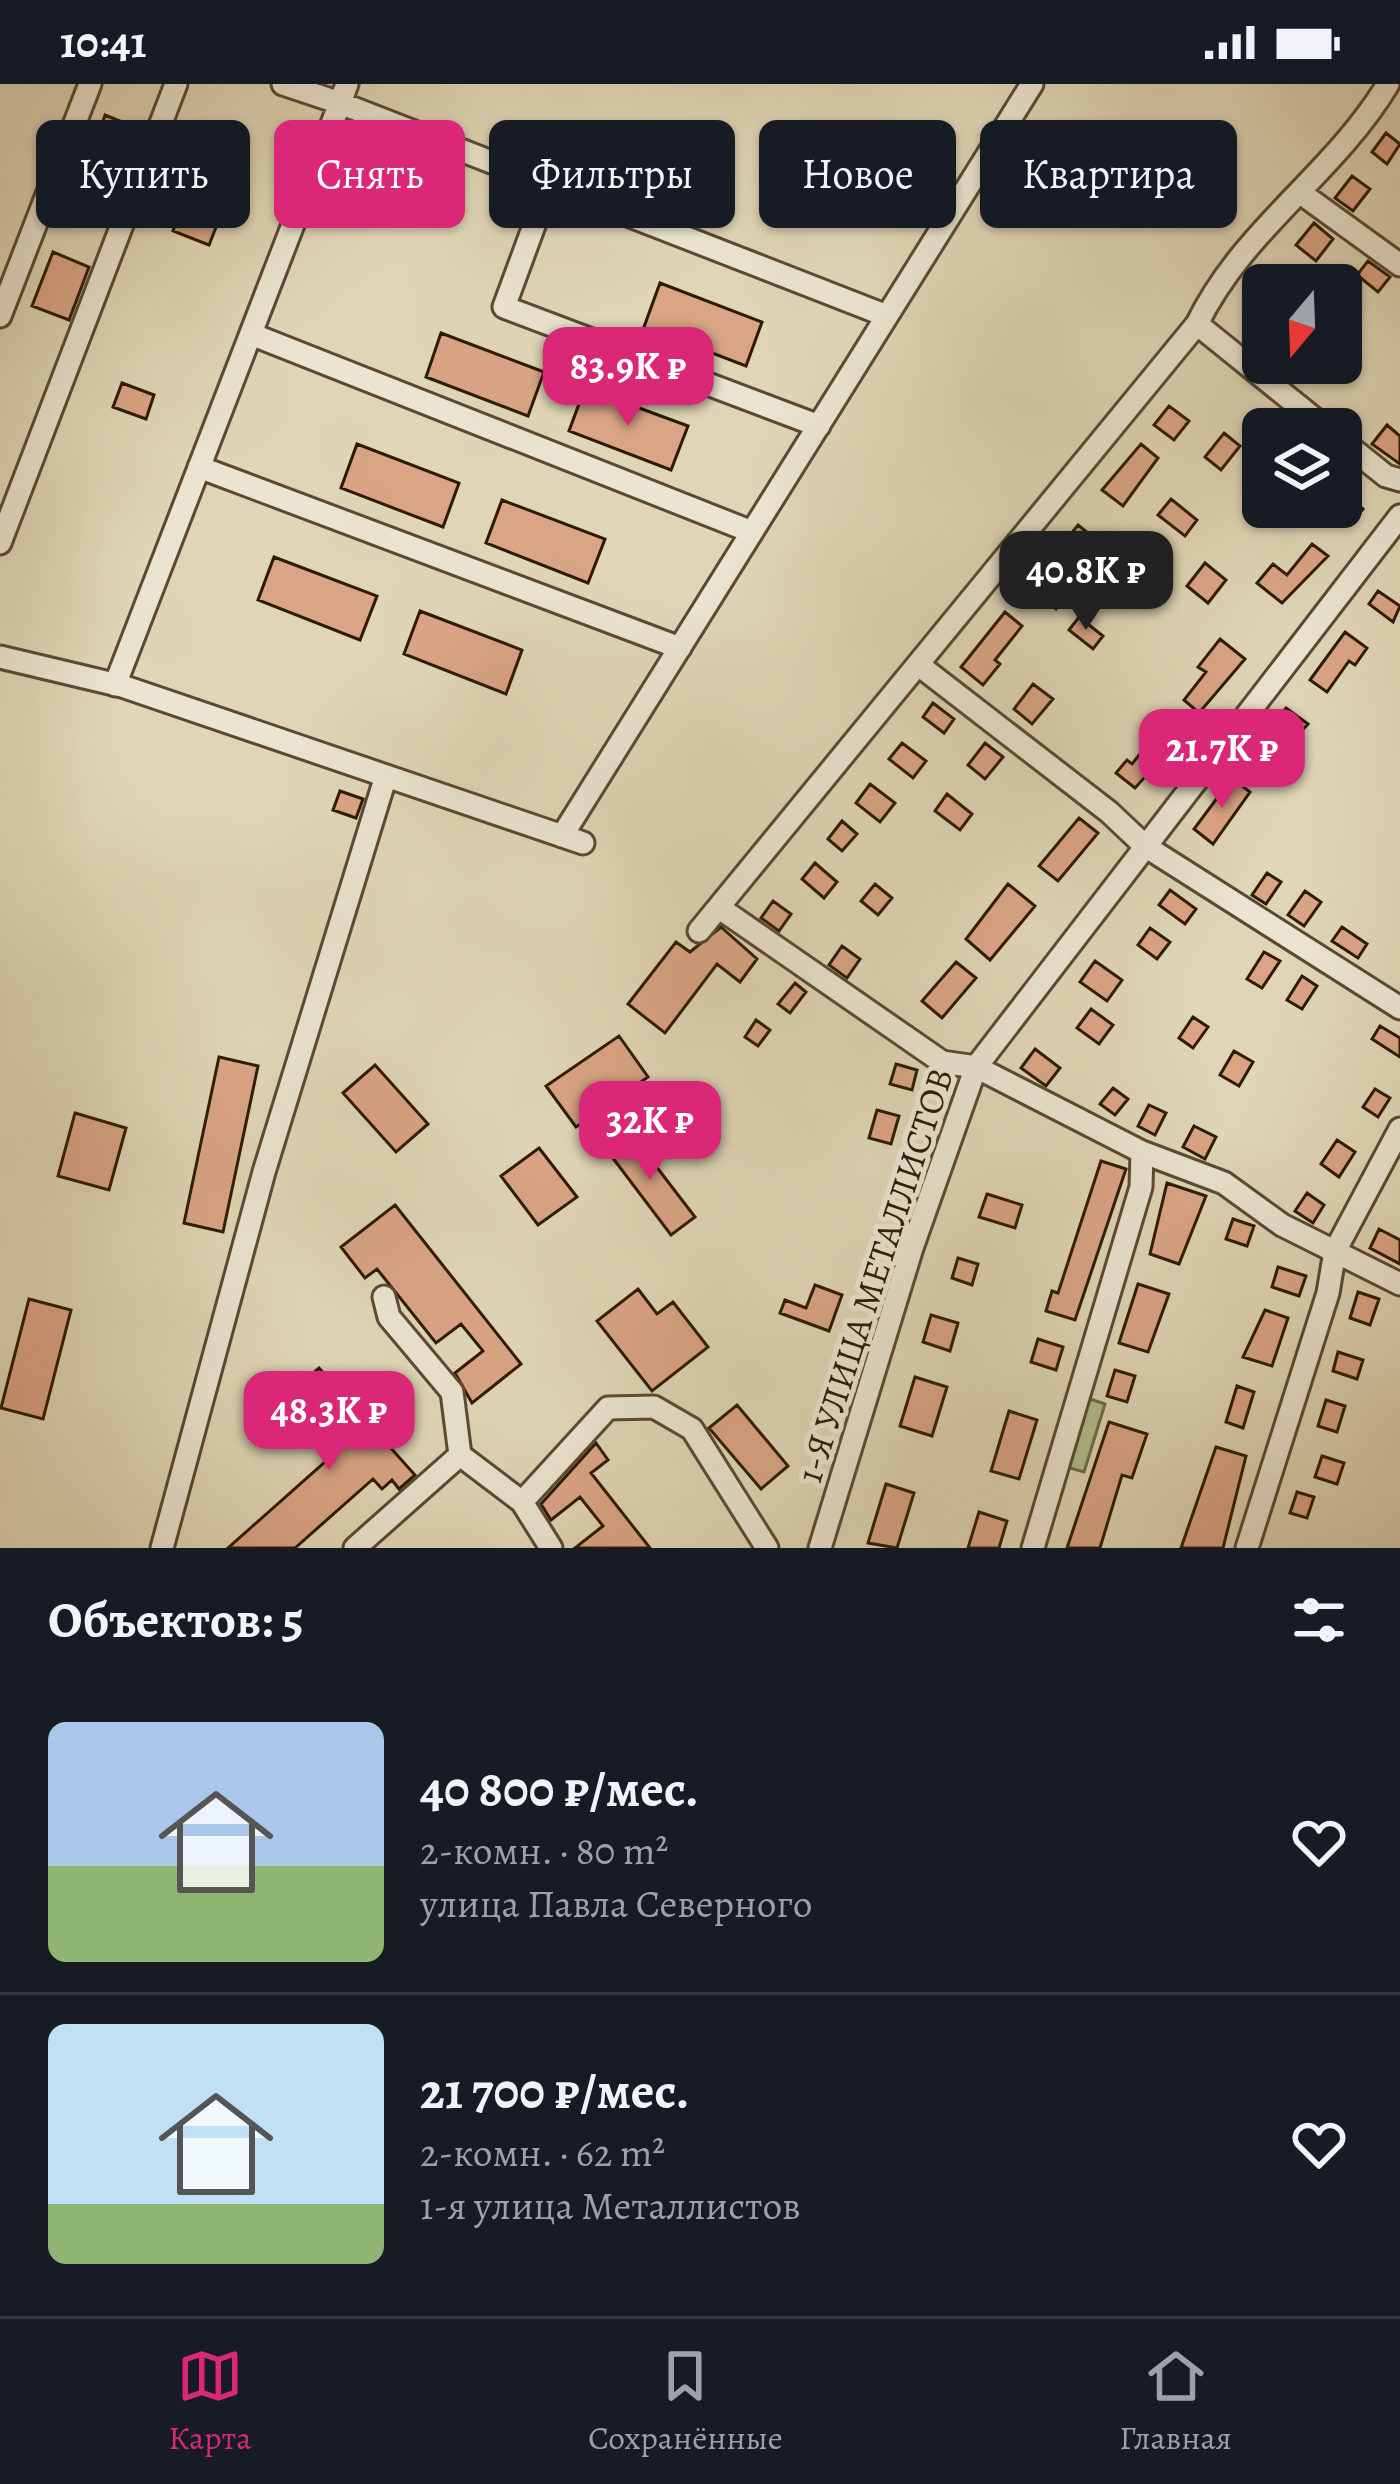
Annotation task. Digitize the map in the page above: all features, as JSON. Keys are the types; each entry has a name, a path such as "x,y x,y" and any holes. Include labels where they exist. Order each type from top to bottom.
{"street":[{"path":"0,316 90,84"},
{"path":"0,543 176,84"},
{"path":"283,84 343,94 489,158"},
{"path":"0,657 115,685 573,840 680,648 1032,84"},
{"path":"699,931 1197,324 1217,282 1257,232 1302,194 1388,84"},
{"path":"115,685 343,94"},
{"path":"1302,194 1400,265"},
{"path":"533,228 504,307 819,426"},
{"path":"660,228 887,316"},
{"path":"1197,324 1302,408"},
{"path":"250,334 752,532"},
{"path":"1362,457 1386,476 1400,480"},
{"path":"199,467 680,648"},
{"name":"1-Я УЛИЦА МЕТАЛЛИСТОВ","path":"820,1548 912,1248 976,1067 1400,516"},
{"path":"920,666 1109,812 1144,846 1400,1008"},
{"path":"162,1548 264,1172 385,778"},
{"path":"721,909 942,1062 976,1067 1142,1152 1224,1183 1282,1225 1400,1284"},
{"path":"1247,1548 1328,1293 1335,1251 1400,1129"},
{"path":"1033,1548 1142,1187 1142,1152"},
{"path":"384,1297 389,1317 452,1392 460,1455 522,1502 551,1548"},
{"path":"522,1502 608,1408 654,1407 692,1429 767,1548"},
{"path":"355,1548 460,1455"}],"green space":[{"path":"1084,1397 1105,1404 1084,1472 1063,1466"}],"building":[{"path":"1386,133 1400,144 1387,164 1372,152"},
{"path":"1352,176 1370,189 1353,211 1335,198"},
{"path":"1314,223 1333,239 1316,261 1296,245"},
{"path":"174,228 216,228 209,245"},
{"path":"53,252 89,267 69,320 32,306"},
{"path":"1368,261 1390,277 1378,292 1362,279"},
{"path":"660,283 762,322 746,366 644,327"},
{"path":"441,333 544,372 528,416 426,377"},
{"path":"122,383 154,395 146,419 113,407"},
{"path":"585,388 688,426 671,470 569,431"},
{"path":"1169,406 1189,421 1174,440 1154,425"},
{"path":"1387,425 1400,436 1400,464 1372,444"},
{"path":"1224,433 1240,446 1221,470 1205,457"},
{"path":"357,444 459,483 443,527 341,488"},
{"path":"1141,444 1158,458 1123,506 1102,490"},
{"path":"1171,499 1197,520 1185,536 1158,515"},
{"path":"502,500 605,539 588,583 486,543"},
{"path":"1078,525 1110,551 1098,566 1066,540"},
{"path":"1312,544 1328,556 1282,603 1257,583 1273,564 1287,575"},
{"path":"274,557 377,596 360,640 258,600"},
{"path":"1205,563 1226,580 1208,603 1187,586"},
{"path":"1038,574 1066,596 1056,609 1028,587"},
{"path":"1378,591 1400,606 1393,622 1369,604"},
{"path":"420,611 522,650 506,694 404,654"},
{"path":"1005,612 1022,626 995,660 1000,664 983,685 961,667"},
{"path":"1079,617 1103,636 1093,649 1069,630"},
{"path":"1345,632 1367,648 1355,665 1349,661 1327,692 1310,680"},
{"path":"1220,639 1245,659 1199,713 1184,700 1206,672 1198,667"},
{"path":"1033,684 1053,699 1032,724 1014,709"},
{"path":"933,703 954,719 944,733 923,717"},
{"path":"1286,708 1308,724 1265,771 1247,757"},
{"path":"1162,726 1179,739 1135,788 1116,773 1127,760 1132,764"},
{"path":"902,743 926,761 913,778 889,759"},
{"path":"985,743 1003,757 985,779 968,765"},
{"path":"1232,778 1250,792 1213,844 1194,829"},
{"path":"870,784 895,803 880,822 856,803"},
{"path":"340,791 363,799 356,818 333,810"},
{"path":"947,794 972,814 960,830 935,811"},
{"path":"1079,818 1098,833 1058,881 1039,866"},
{"path":"842,821 857,834 842,851 828,839"},
{"path":"815,863 837,882 824,898 802,879"},
{"path":"1267,873 1281,882 1266,904 1252,895"},
{"path":"875,884 892,898 878,915 861,901"},
{"path":"1008,884 1035,906 990,960 966,939"},
{"path":"1170,890 1196,909 1185,924 1159,905"},
{"path":"1305,891 1321,902 1304,926 1288,915"},
{"path":"773,901 791,914 779,931 761,918"},
{"path":"721,927 757,959 740,982 717,964 665,1033 628,1004 676,942 690,952"},
{"path":"1342,927 1367,944 1358,958 1332,941"},
{"path":"1150,928 1170,942 1157,959 1138,945"},
{"path":"842,946 860,959 847,978 829,965"},
{"path":"1264,952 1280,961 1262,988 1247,979"},
{"path":"1095,961 1122,980 1107,1001 1080,982"},
{"path":"956,962 976,978 942,1018 922,1001"},
{"path":"1302,976 1317,986 1302,1009 1287,1000"},
{"path":"795,983 806,992 790,1013 778,1004"},
{"path":"1091,1009 1113,1025 1099,1044 1077,1028"},
{"path":"1193,1017 1208,1027 1193,1048 1179,1038"},
{"path":"756,1020 770,1030 758,1046 745,1037"},
{"path":"1380,1026 1400,1038 1400,1057 1372,1039"},
{"path":"619,1036 648,1077 576,1127 546,1086"},
{"path":"1035,1049 1060,1068 1046,1086 1021,1068"},
{"path":"1234,1051 1253,1062 1239,1086 1220,1075"},
{"path":"219,1057 258,1066 223,1232 184,1223"},
{"path":"896,1064 917,1070 912,1090 890,1084"},
{"path":"375,1065 428,1124 396,1152 343,1093"},
{"path":"1113,1088 1128,1099 1115,1115 1100,1104"},
{"path":"1375,1089 1390,1098 1378,1117 1363,1107"},
{"path":"1149,1105 1166,1113 1155,1135 1138,1126"},
{"path":"877,1110 899,1116 891,1144 869,1138"},
{"path":"75,1113 126,1128 109,1190 58,1176"},
{"path":"1194,1126 1216,1137 1205,1159 1183,1147"},
{"path":"629,1131 695,1217 671,1235 606,1149"},
{"path":"1337,1140 1355,1152 1339,1177 1321,1164"},
{"path":"539,1148 577,1197 538,1225 501,1176"},
{"path":"1101,1161 1126,1169 1075,1320 1046,1311 1052,1291 1058,1293"},
{"path":"1167,1183 1206,1196 1179,1264 1150,1254"},
{"path":"1307,1193 1324,1205 1313,1223 1295,1211"},
{"path":"987,1194 1022,1205 1015,1228 979,1217"},
{"path":"395,1205 521,1364 472,1403 455,1373 483,1351 461,1324 436,1343 377,1269 365,1278 341,1247"},
{"path":"1233,1219 1254,1226 1247,1246 1226,1239"},
{"path":"1379,1229 1400,1240 1400,1264 1370,1248"},
{"path":"958,1258 978,1264 972,1285 952,1278"},
{"path":"1278,1267 1306,1276 1299,1296 1272,1287"},
{"path":"1138,1284 1169,1294 1148,1352 1119,1343"},
{"path":"815,1285 842,1295 829,1331 780,1313 785,1300 806,1308"},
{"path":"638,1289 657,1314 673,1302 708,1347 652,1391 597,1321"},
{"path":"1358,1292 1379,1299 1370,1325 1350,1318"},
{"path":"29,1299 71,1310 43,1419 1,1408"},
{"path":"1265,1310 1288,1318 1272,1366 1243,1357"},
{"path":"931,1315 958,1323 950,1351 923,1342"},
{"path":"1038,1339 1063,1347 1056,1370 1031,1362"},
{"path":"1338,1352 1363,1360 1357,1379 1333,1371"},
{"path":"319,1368 415,1475 399,1489 392,1480 382,1489 373,1479 295,1548 228,1548 345,1444 296,1388"},
{"path":"1115,1370 1135,1376 1127,1402 1107,1396"},
{"path":"915,1377 947,1387 932,1436 900,1426"},
{"path":"1237,1386 1254,1392 1243,1428 1226,1422"},
{"path":"1326,1400 1345,1406 1337,1432 1318,1426"},
{"path":"737,1405 788,1466 761,1489 709,1428"},
{"path":"1009,1411 1037,1420 1019,1479 991,1471"},
{"path":"1109,1422 1147,1434 1132,1478 1122,1475 1100,1548 1067,1548"},
{"path":"596,1443 608,1460 591,1473 650,1548 575,1548 603,1526 580,1497 551,1520 541,1504"},
{"path":"1216,1447 1246,1456 1223,1548 1181,1548"},
{"path":"1322,1456 1344,1463 1337,1484 1315,1477"},
{"path":"886,1484 914,1493 897,1548 868,1543"},
{"path":"1297,1492 1314,1497 1307,1518 1290,1513"},
{"path":"979,1512 1007,1521 999,1548 968,1548"}]}
